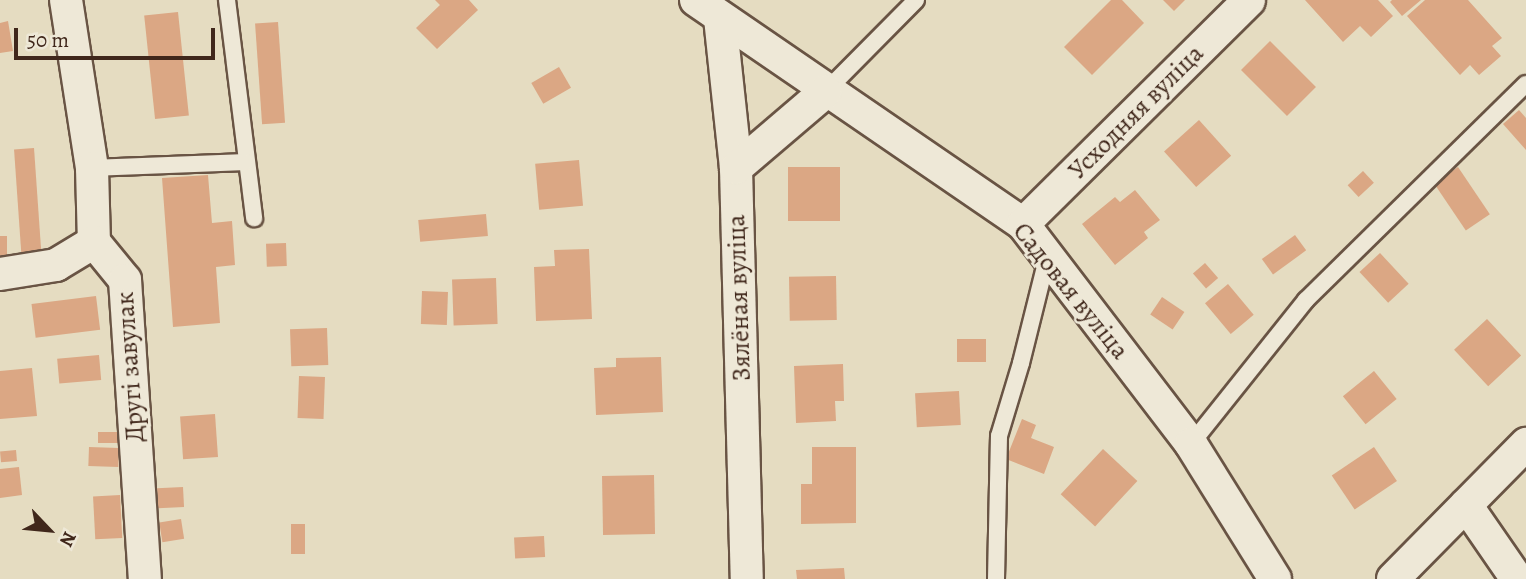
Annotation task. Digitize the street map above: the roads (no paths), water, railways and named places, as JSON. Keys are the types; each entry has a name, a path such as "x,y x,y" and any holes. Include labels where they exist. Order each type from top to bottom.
{"street":[{"path":"0,274 56,265 94,242 92,168 66,0"},
{"name":"Усходняя вуліца","path":"1023,224 1249,0"},
{"name":"Садовая вуліца","path":"708,9 1023,224 1047,259 1191,444 1275,579"},
{"name":"Зялёная вуліца","path":"708,9 736,167 747,579"},
{"path":"736,167 826,91"},
{"name":"Другі завулак","path":"94,242 125,280 145,579"},
{"path":"1393,579 1526,444"},
{"path":"1466,505 1517,579"}],"lane":[{"path":"227,0 254,218"},
{"path":"826,91 916,0"},
{"path":"1191,444 1306,300 1526,84"},
{"path":"92,168 245,162"},
{"path":"996,579 999,436 1021,363 1047,259"}]}
